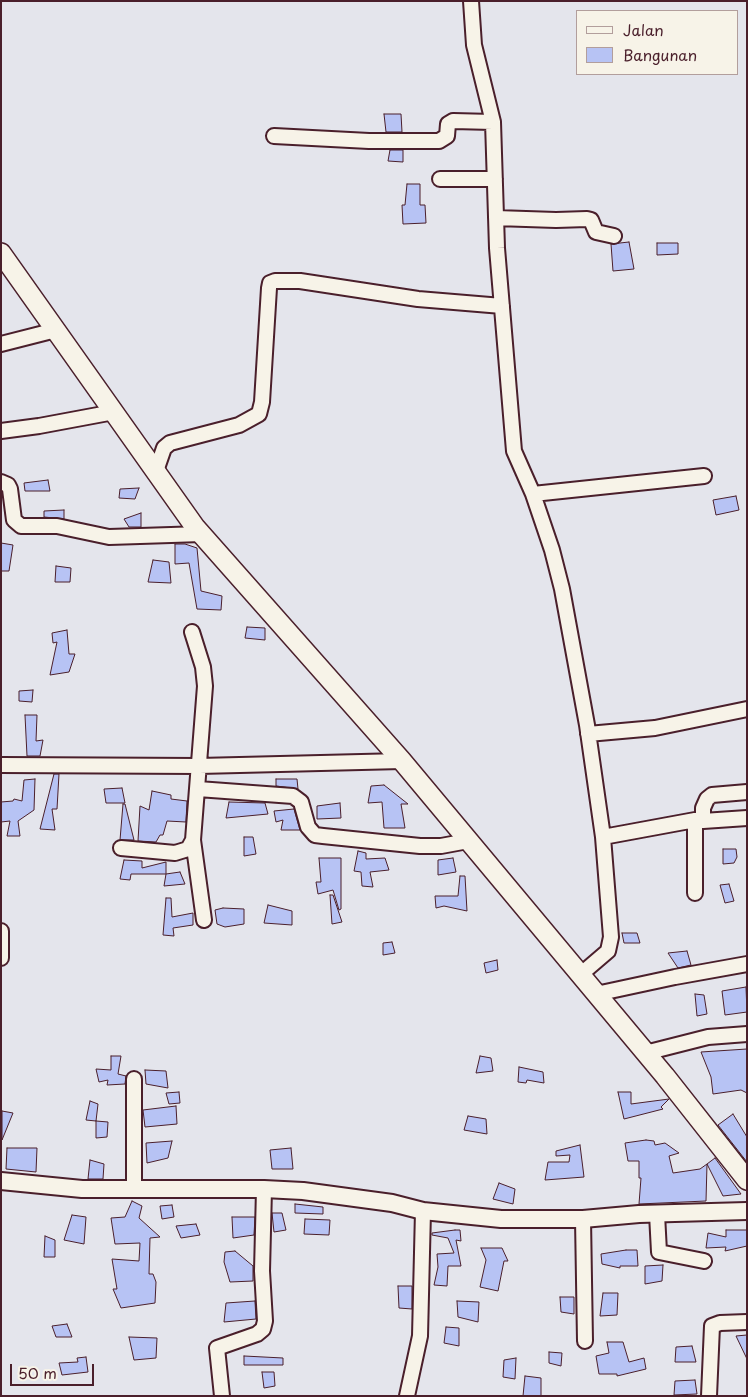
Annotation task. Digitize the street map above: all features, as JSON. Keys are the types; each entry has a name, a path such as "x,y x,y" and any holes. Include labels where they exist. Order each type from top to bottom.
{"main road":[{"path":"1,253 202,534 402,761 723,1147 747,1180"}],"street":[{"path":"471,1 476,57 493,122 496,218 514,451 533,494 552,550 562,589 588,734 603,837 611,937 608,951 580,975"},
{"path":"274,136 360,141 439,141 447,136 448,124 453,122 493,122"},
{"path":"440,178 495,179"},
{"path":"496,218 587,219 591,220 596,232 614,236"},
{"path":"156,471 164,448 170,443 239,425 259,414 262,402 270,283 275,281 300,281 418,299 502,306"},
{"path":"1,344 56,330"},
{"path":"1,431 114,412"},
{"path":"533,494 704,476"},
{"path":"1,482 8,485 10,489 14,520 21,526 57,526 109,537 202,534"},
{"path":"192,632 203,667 206,686 193,840 204,920"},
{"path":"588,734 655,728 747,710"},
{"path":"1,765 199,766 402,761"},
{"path":"198,789 294,796 301,802 308,828 315,835 420,846 441,846 468,840"},
{"path":"695,893 699,820 707,799 712,795 747,792"},
{"path":"603,837 699,820 747,818"},
{"path":"121,848 175,853 188,849 193,840"},
{"path":"1,931 1,958"},
{"path":"596,994 747,964"},
{"path":"645,1053 708,1037 747,1034"},
{"path":"134,1079 134,1190"},
{"path":"1,1181 82,1189 264,1189 303,1191 382,1202 424,1211 501,1219 583,1219 656,1214 747,1212"},
{"path":"222,1396 216,1353 217,1348 257,1334 263,1329 265,1321 262,1247 264,1189"},
{"path":"407,1396 420,1336 424,1211"},
{"path":"656,1214 658,1252 704,1261"},
{"path":"583,1219 585,1341"},
{"path":"709,1396 712,1326 720,1323 747,1322"}],"building":[{"path":"384,114 401,114 402,132 386,132"},
{"path":"390,150 403,150 403,162 388,161"},
{"path":"407,184 420,184 420,205 425,205 426,223 403,224 402,205 405,205"},
{"path":"629,242 634,269 613,271 611,244"},
{"path":"657,243 678,243 678,254 657,255"},
{"path":"48,480 50,491 25,491 24,483"},
{"path":"139,488 135,499 119,498 120,489"},
{"path":"736,496 739,510 716,515 713,500"},
{"path":"64,510 64,519 44,517 44,511"},
{"path":"141,513 141,527 129,527 124,519"},
{"path":"1,543 13,545 9,571 1,571"},
{"path":"175,544 185,544 197,548 201,591 222,596 221,610 197,609 189,563 175,564"},
{"path":"153,560 169,562 171,583 148,582"},
{"path":"56,566 71,568 70,582 55,582"},
{"path":"247,627 265,628 265,640 245,638"},
{"path":"67,630 69,654 75,654 69,672 50,675 57,642 53,643 52,633"},
{"path":"33,690 32,702 19,701 19,691"},
{"path":"25,715 37,715 36,741 43,740 40,756 27,756"},
{"path":"54,774 59,774 57,809 52,809 55,830 40,829"},
{"path":"35,779 34,810 18,821 20,836 7,836 10,821 1,822 1,802 13,801 14,799 22,801 24,780"},
{"path":"276,779 297,779 298,789 276,786"},
{"path":"384,785 408,804 401,804 405,828 384,828 382,802 368,803 371,786"},
{"path":"122,788 125,803 106,803 104,789"},
{"path":"152,791 171,795 171,799 187,801 186,822 167,821 163,835 160,835 156,842 138,841 140,806 149,810"},
{"path":"229,802 265,803 268,814 226,818"},
{"path":"340,803 341,818 317,819 317,806"},
{"path":"123,804 125,804 134,840 120,840"},
{"path":"294,809 300,830 281,830 283,820 276,822 274,811"},
{"path":"244,837 253,837 256,854 244,856"},
{"path":"723,849 736,849 737,857 734,863 723,864"},
{"path":"358,851 366,853 366,859 385,858 389,870 370,872 373,887 362,886 361,872 354,871"},
{"path":"319,858 341,858 341,909 339,910 333,890 318,894 316,882 321,882"},
{"path":"453,858 456,872 438,875 438,860"},
{"path":"124,860 142,861 142,868 166,862 166,874 131,874 130,880 120,879"},
{"path":"180,872 185,884 164,886 166,874"},
{"path":"460,876 465,876 467,911 444,906 436,908 435,896 458,896"},
{"path":"729,884 734,901 725,903 720,885"},
{"path":"330,895 333,895 342,922 332,924"},
{"path":"166,898 171,898 172,917 193,913 193,925 173,928 174,936 163,935"},
{"path":"268,905 292,911 292,925 264,923"},
{"path":"223,908 244,909 244,924 225,927 217,924 215,910"},
{"path":"622,933 637,933 640,943 624,943"},
{"path":"392,942 395,953 383,955 383,943"},
{"path":"687,951 691,965 678,968 668,953"},
{"path":"497,960 498,970 486,973 484,963"},
{"path":"746,987 747,1012 725,1015 722,991"},
{"path":"695,994 704,995 707,1014 697,1016"},
{"path":"747,1049 747,1093 741,1090 713,1094 711,1077 701,1052"},
{"path":"111,1056 121,1056 118,1074 126,1076 125,1084 107,1085 108,1080 99,1082 96,1069 111,1070"},
{"path":"480,1056 491,1058 493,1071 476,1073"},
{"path":"519,1067 543,1072 544,1083 527,1080 526,1083 518,1082"},
{"path":"145,1070 166,1071 168,1088 146,1084"},
{"path":"179,1092 180,1103 169,1104 166,1093"},
{"path":"618,1092 631,1092 631,1104 669,1099 661,1107 663,1109 624,1119"},
{"path":"90,1101 98,1104 96,1121 86,1120"},
{"path":"176,1106 177,1124 145,1127 143,1110"},
{"path":"2,1111 13,1113 2,1140"},
{"path":"733,1114 747,1137 747,1162 718,1125"},
{"path":"468,1116 486,1119 487,1134 464,1130"},
{"path":"96,1121 108,1122 107,1137 96,1138"},
{"path":"646,1140 654,1141 655,1145 665,1143 679,1153 669,1156 673,1173 700,1169 707,1164 706,1201 639,1204 641,1178 639,1178 639,1161 628,1161 625,1143"},
{"path":"172,1141 168,1158 147,1163 146,1143"},
{"path":"580,1145 584,1177 545,1180 548,1162 569,1162 570,1155 556,1156 556,1151"},
{"path":"7,1148 37,1148 36,1172 6,1169"},
{"path":"291,1148 293,1169 272,1169 270,1150"},
{"path":"715,1158 741,1194 723,1196 707,1164"},
{"path":"90,1160 104,1164 103,1179 88,1179"},
{"path":"499,1183 515,1189 513,1204 493,1199"},
{"path":"132,1201 142,1206 139,1218 160,1237 150,1238 149,1274 153,1274 156,1282 155,1303 121,1308 113,1289 117,1289 112,1259 139,1261 140,1243 115,1244 111,1218 125,1217"},
{"path":"295,1204 323,1207 323,1214 295,1213"},
{"path":"172,1205 174,1217 162,1219 160,1206"},
{"path":"272,1213 282,1213 286,1230 274,1232"},
{"path":"72,1215 86,1217 84,1244 64,1240"},
{"path":"232,1217 255,1217 254,1235 233,1238"},
{"path":"305,1219 330,1220 329,1235 304,1234"},
{"path":"196,1224 200,1235 181,1238 176,1226"},
{"path":"460,1230 461,1241 456,1240 461,1266 448,1266 447,1286 434,1285 438,1267 437,1254 454,1253 448,1238 432,1235 432,1233"},
{"path":"726,1230 747,1230 747,1246 725,1251 726,1247 706,1248 708,1233 726,1237"},
{"path":"45,1236 55,1240 55,1257 44,1257"},
{"path":"481,1248 502,1248 508,1261 504,1261 498,1291 480,1287 486,1260"},
{"path":"637,1250 638,1266 620,1266 620,1268 602,1264 601,1254"},
{"path":"235,1251 253,1266 253,1281 230,1282 224,1262 225,1252"},
{"path":"663,1265 662,1281 645,1284 645,1266"},
{"path":"398,1286 412,1286 412,1309 399,1308"},
{"path":"603,1293 618,1293 617,1315 600,1316"},
{"path":"560,1297 574,1297 574,1314 561,1312"},
{"path":"255,1301 256,1319 224,1322 226,1303"},
{"path":"457,1301 479,1302 478,1322 458,1317"},
{"path":"67,1324 72,1337 56,1337 52,1326"},
{"path":"446,1327 459,1328 459,1346 444,1343"},
{"path":"747,1335 747,1359 736,1336"},
{"path":"129,1337 157,1338 156,1358 134,1360"},
{"path":"607,1342 623,1342 629,1362 644,1358 646,1369 617,1376 617,1374 599,1374 596,1356 609,1353"},
{"path":"692,1346 696,1362 675,1362 676,1347"},
{"path":"549,1352 562,1353 561,1366 549,1363"},
{"path":"244,1356 283,1358 283,1365 244,1365"},
{"path":"86,1357 88,1372 62,1375 59,1363 78,1362 77,1358"},
{"path":"516,1358 515,1379 503,1377 504,1360"},
{"path":"262,1372 274,1372 275,1386 264,1388"},
{"path":"525,1376 541,1378 541,1396 523,1396"},
{"path":"695,1380 697,1394 674,1395 675,1381"}]}
